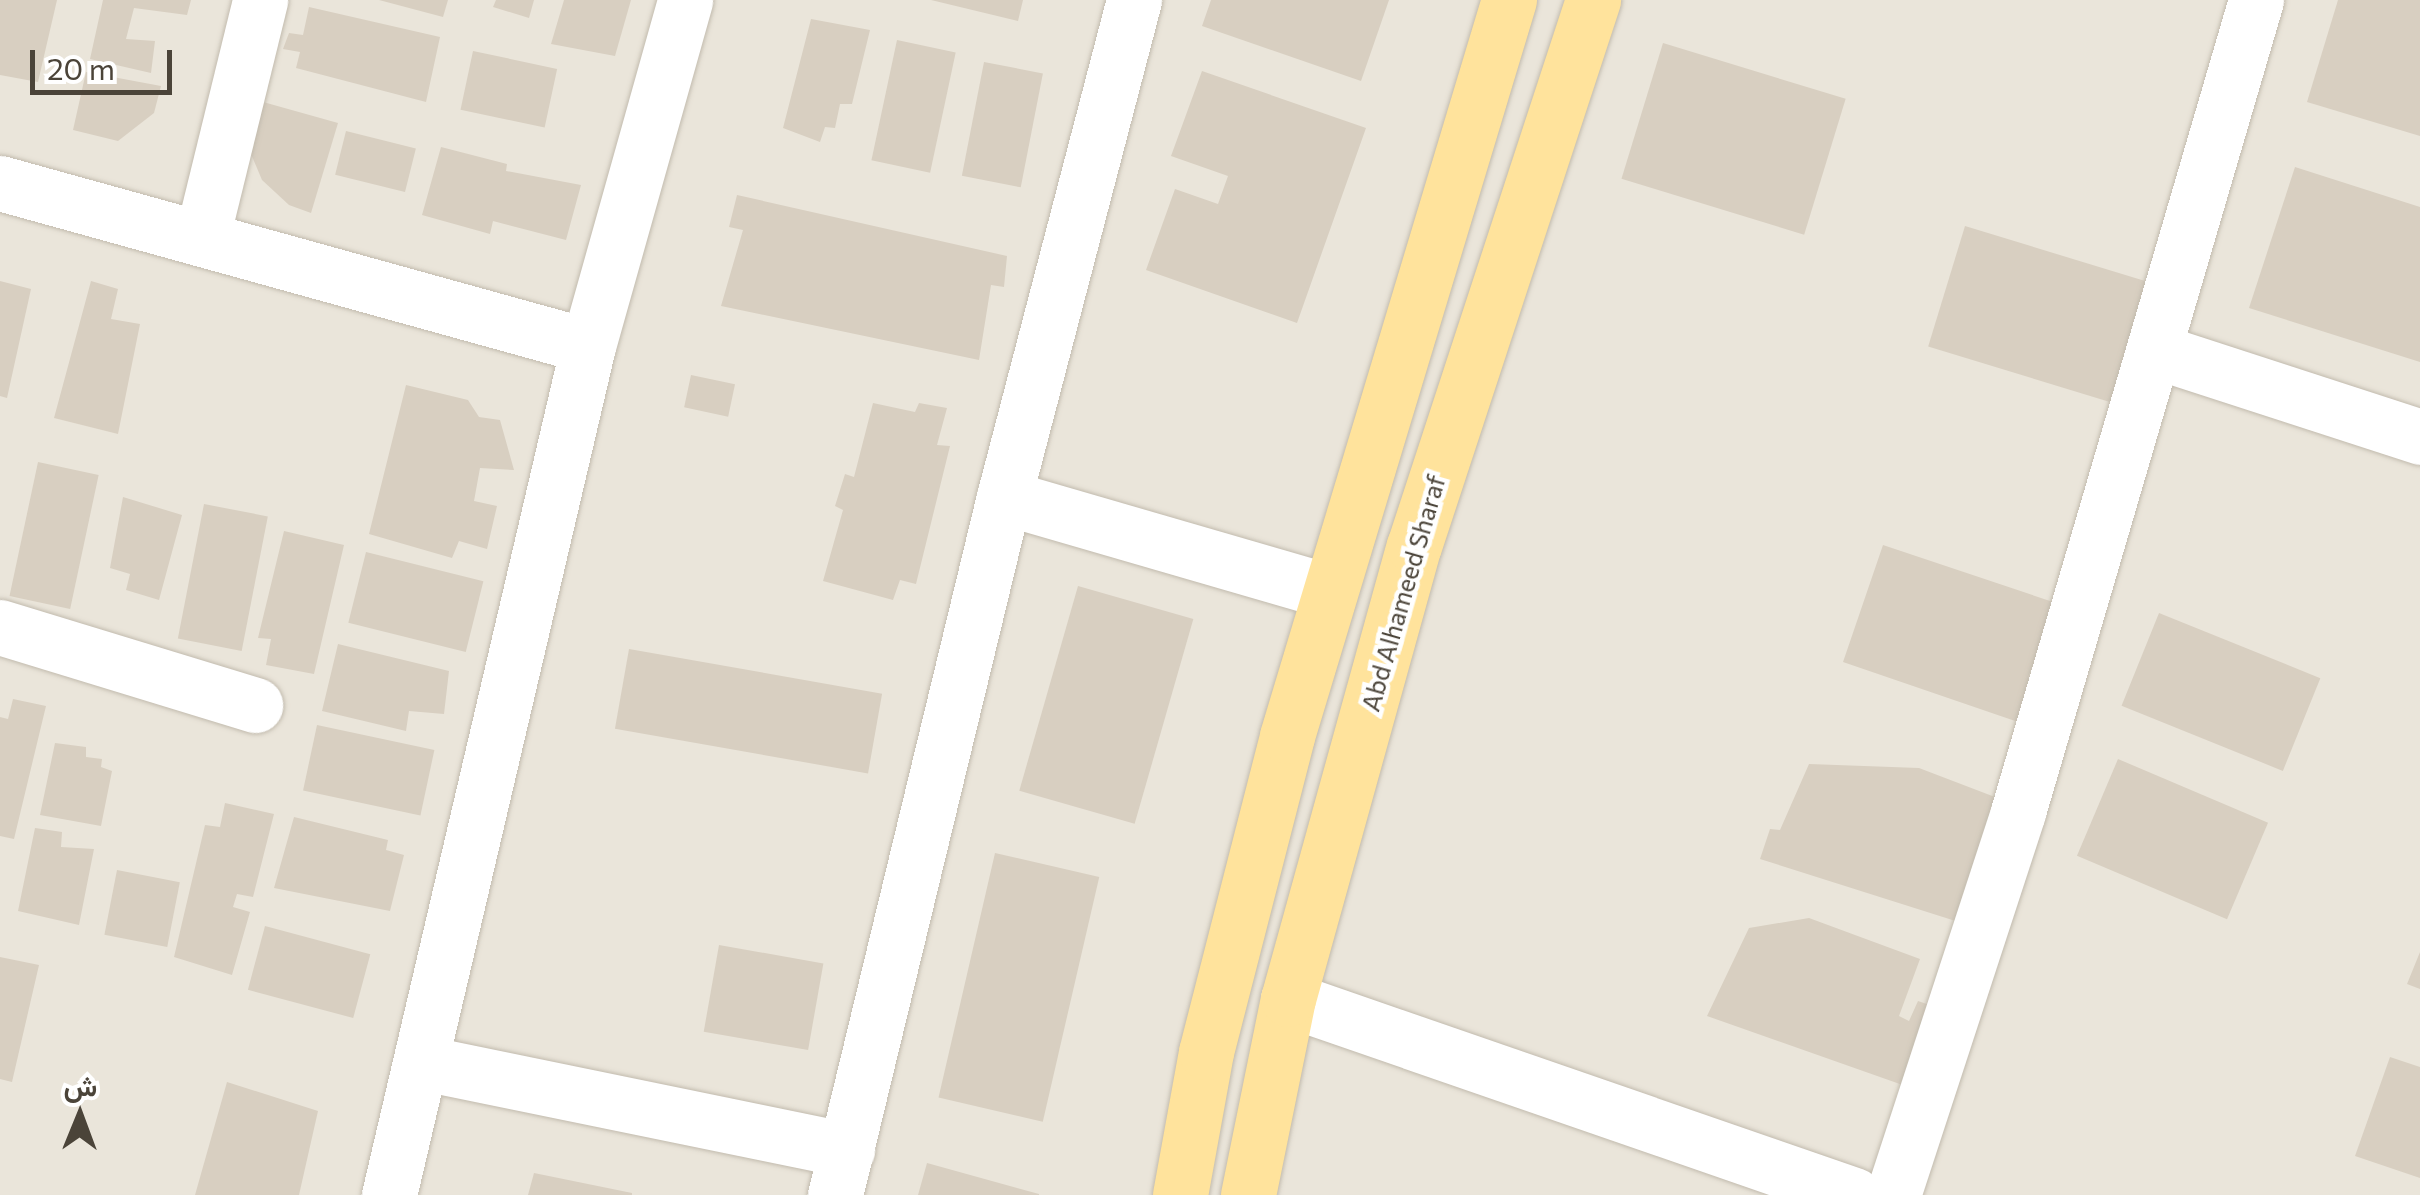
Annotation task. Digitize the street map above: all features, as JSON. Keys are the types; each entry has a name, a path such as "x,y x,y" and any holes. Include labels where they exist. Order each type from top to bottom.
{"main road":[{"path":"1180,1195 1206,1052 1327,591 1509,0"},
{"name":"Abd Alhameed Sharaf","path":"1248,1195 1288,999 1414,546 1593,0"}],"street":[{"path":"202,236 260,0"},
{"path":"389,1195 424,1063 588,346 685,0"},
{"path":"424,1063 841,1173 1004,497 1134,0"},
{"path":"1893,1195 2018,812 2256,0"},
{"path":"0,183 588,346"},
{"path":"2156,351 2420,437"},
{"path":"1004,497 1327,591"},
{"path":"0,627 254,705"},
{"path":"1288,999 1854,1195"}],"shaded area":[{"path":"0,0 2420,0 2420,1195 0,1195"}],"building":[{"path":"0,0 57,0 38,82 0,75"},
{"path":"103,0 191,0 187,15 134,8 126,39 155,41 151,73 90,59"},
{"path":"379,0 448,0 443,17"},
{"path":"496,0 534,0 529,18 493,7"},
{"path":"564,0 631,0 615,56 551,44"},
{"path":"931,0 1023,0 1018,21"},
{"path":"1211,0 1389,0 1361,81 1202,26"},
{"path":"2338,0 2420,0 2420,136 2307,102"},
{"path":"309,7 440,37 426,102 296,68 300,52 283,49 289,33 303,35"},
{"path":"811,19 870,30 852,104 840,104 835,128 825,127 820,142 783,128"},
{"path":"897,40 956,52 930,173 871,160"},
{"path":"1663,43 1846,99 1804,235 1621,179"},
{"path":"473,51 557,69 545,128 461,110"},
{"path":"984,62 1043,73 1021,187 962,176"},
{"path":"1202,71 1366,128 1297,323 1146,270 1175,189 1218,204 1228,176 1171,156"},
{"path":"86,72 161,86 154,113 118,141 73,130"},
{"path":"256,100 338,123 311,213 289,205 262,180 251,154"},
{"path":"346,131 416,148 405,192 335,175"},
{"path":"441,147 507,164 506,171 581,185 566,240 493,221 490,234 422,215"},
{"path":"2295,167 2420,207 2420,362 2249,308"},
{"path":"737,195 1007,256 1004,287 991,285 979,360 721,306 743,230 729,227"},
{"path":"1965,226 2170,289 2133,409 1928,346"},
{"path":"0,281 31,289 7,398 0,396"},
{"path":"91,281 118,289 111,319 140,324 118,434 54,418"},
{"path":"691,375 735,384 728,417 684,407"},
{"path":"406,385 468,400 479,417 500,420 514,470 480,468 474,501 497,506 487,549 459,541 452,558 369,534"},
{"path":"873,403 915,412 919,403 947,408 937,445 950,446 916,584 900,580 893,600 823,581 843,510 835,506 845,474 854,477"},
{"path":"38,462 99,475 70,609 10,596"},
{"path":"123,497 182,515 159,600 126,590 130,574 110,568"},
{"path":"204,504 268,516 242,651 178,638"},
{"path":"284,531 344,545 314,674 266,665 271,639 258,638"},
{"path":"1883,545 2059,604 2028,677 2037,682 2021,723 1843,662"},
{"path":"366,552 483,581 466,652 348,623"},
{"path":"1078,586 1193,619 1135,824 1019,791"},
{"path":"2159,613 2320,678 2283,771 2122,706"},
{"path":"338,644 449,671 444,714 409,711 406,731 322,711"},
{"path":"629,649 882,694 868,773 615,729"},
{"path":"13,699 46,706 14,839 0,836 0,717 8,719"},
{"path":"317,725 434,750 420,815 303,791"},
{"path":"55,743 86,747 86,757 102,759 101,767 112,771 101,826 40,815"},
{"path":"2118,759 2268,823 2227,919 2077,856"},
{"path":"1809,764 1919,768 2008,802 1965,924 1760,859 1770,829 1780,830"},
{"path":"225,803 274,814 253,897 237,894 233,907 250,912 232,975 174,957 205,825 220,827"},
{"path":"294,817 388,840 386,850 404,855 390,911 274,888"},
{"path":"35,828 62,832 61,847 94,849 79,925 18,911"},
{"path":"995,853 1099,877 1043,1122 939,1098"},
{"path":"117,870 180,882 167,947 104,935"},
{"path":"1809,918 1920,959 1899,1016 1909,1021 1918,1001 1944,1010 1914,1089 1707,1016 1749,928"},
{"path":"265,926 370,954 353,1018 248,990"},
{"path":"719,945 823,963 808,1050 704,1032"},
{"path":"2420,952 2420,989 2407,984"},
{"path":"0,957 39,965 12,1082 0,1079"},
{"path":"2390,1057 2420,1067 2420,1178 2355,1156"},
{"path":"227,1082 318,1111 299,1195 195,1195"},
{"path":"927,1163 1039,1194 1039,1195 918,1195"},
{"path":"534,1173 632,1193 632,1195 528,1195"}]}
